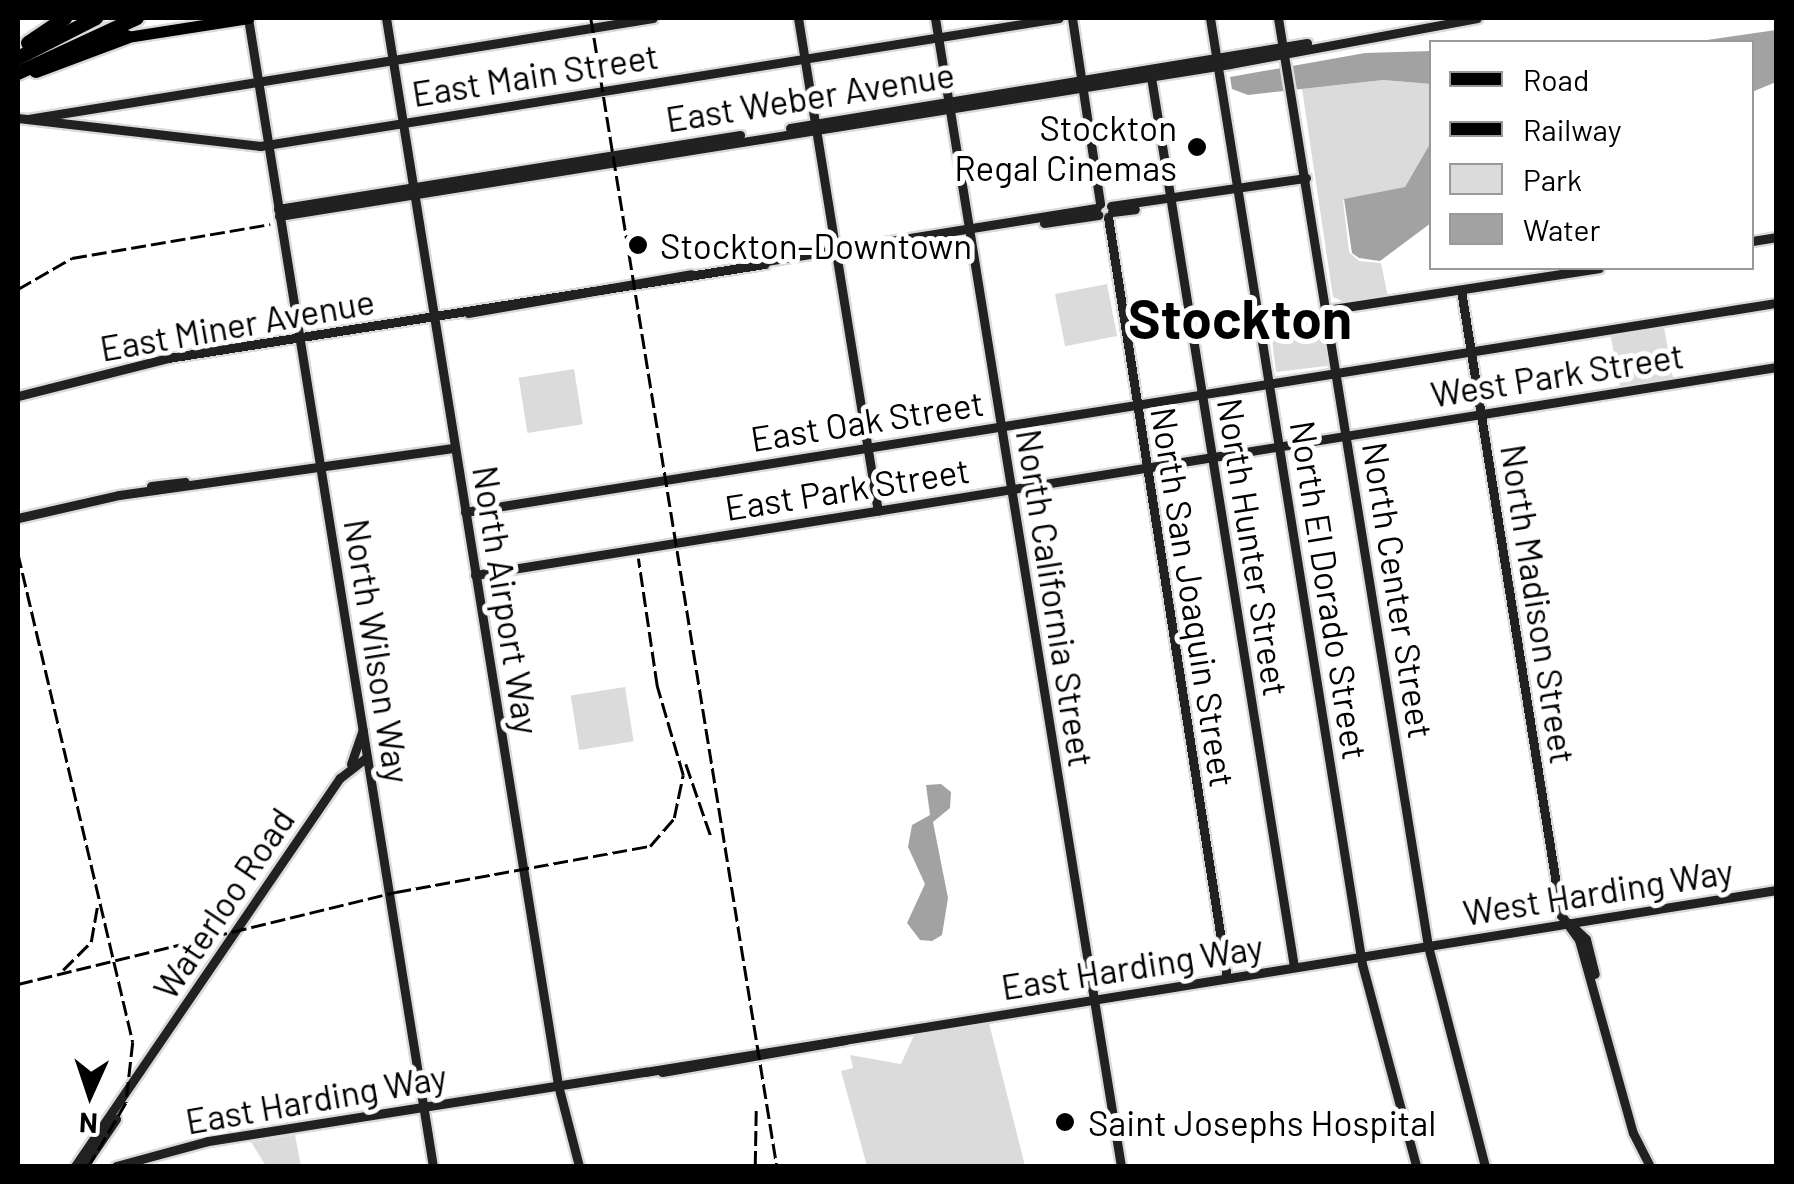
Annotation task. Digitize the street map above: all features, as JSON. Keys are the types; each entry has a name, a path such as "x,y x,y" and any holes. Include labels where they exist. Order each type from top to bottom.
{"highway":[{"path":"18,54 64,18"},
{"path":"18,54 96,18"},
{"path":"18,76 137,18"},
{"path":"18,76 102,41 127,36"}],"main road":[{"path":"127,36 249,18"}],"street":[{"name":"North Wilson Way","path":"249,18 433,1166"},
{"name":"North Airport Way","path":"386,18 558,1085 579,1166"},
{"path":"21,119 652,18"},
{"path":"798,18 878,511"},
{"name":"North California Street","path":"934,18 1121,1166"},
{"name":"East Main Street","path":"21,119 269,145 1060,18"},
{"name":"North San Joaquin Street","path":"1072,18 1227,978"},
{"name":"North El Dorado Street","path":"1210,18 1361,956 1416,1166"},
{"name":"North Center Street","path":"1278,18 1428,946 1484,1166"},
{"name":"East Weber Avenue","path":"279,212 1285,54 1419,22 1477,18"},
{"name":"East Weber Avenue","path":"1083,84 1218,63"},
{"name":"North Hunter Street","path":"1151,76 1294,968"},
{"name":"East Miner Avenue","path":"18,396 168,358 1306,178"},
{"name":"East Miner Avenue","path":"1037,221 1074,216"},
{"path":"1326,310 1586,270"},
{"path":"1322,284 1335,300 1350,307"},
{"name":"North Madison Street","path":"1461,290 1561,915 1569,923 1595,986"},
{"name":"East Oak Street","path":"465,512 1776,302"},
{"name":"West Park Street","path":"1346,436 1776,368"},
{"name":"East Park Street","path":"475,576 1346,436"},
{"path":"18,516 128,489 321,469 455,448"},
{"path":"351,764 363,730"},
{"name":"Waterloo Road","path":"83,1165 351,764 367,756"},
{"name":"West Harding Way","path":"1428,946 1776,890"},
{"path":"257,906 260,919"},
{"path":"1590,920 1584,936 1595,986 1632,1133 1650,1166"},
{"path":"1569,923 1584,936"},
{"name":"East Harding Way","path":"116,1166 199,1143 1428,946"}],"green space":[{"path":"1383,80 1429,84 1429,145 1405,187 1343,200 1349,252 1359,261 1381,263 1388,297 1347,303 1333,297 1302,89"},
{"path":"1107,284 1117,336 1065,346 1055,294"},
{"path":"1322,320 1328,366 1276,372 1270,326"},
{"path":"1664,327 1673,378 1620,388 1611,336"},
{"path":"574,369 583,424 527,433 519,378"},
{"path":"625,687 634,741 579,750 571,696"},
{"path":"989,1023 1025,1166 867,1166 841,1071 853,1068 850,1055 901,1064 915,1033"},
{"path":"295,1135 301,1166 266,1166 251,1142"}],"water":[{"path":"1776,30 1776,82 1754,91 1754,40 1707,40"},
{"path":"1429,51 1429,84 1383,80 1248,95 1232,89 1230,77 1365,53"},
{"path":"1429,145 1429,224 1380,261 1352,253 1344,199 1405,187"},
{"path":"941,784 951,792 950,808 933,822 948,898 942,935 932,941 920,940 907,923 925,884 908,847 912,825 930,815 926,785"}],"railway":[{"path":"591,18 777,1166"},
{"path":"18,289 72,258 270,224"},
{"path":"18,553 133,1042 126,1103 89,1166"},
{"path":"18,984 396,892 650,846 674,818 683,775 657,686 638,558"},
{"path":"686,764 712,839"},
{"path":"63,970 91,942 97,908"},
{"path":"755,1166 756,1106"}],"place":[{"name":"Stockton Regal Cinemas","path":"1197,147"},
{"name":"Stockton–Downtown","path":"638,245"},
{"name":"Saint Josephs Hospital","path":"1065,1122"}],"district":[{"name":"Stockton","path":"1240,318"}]}
